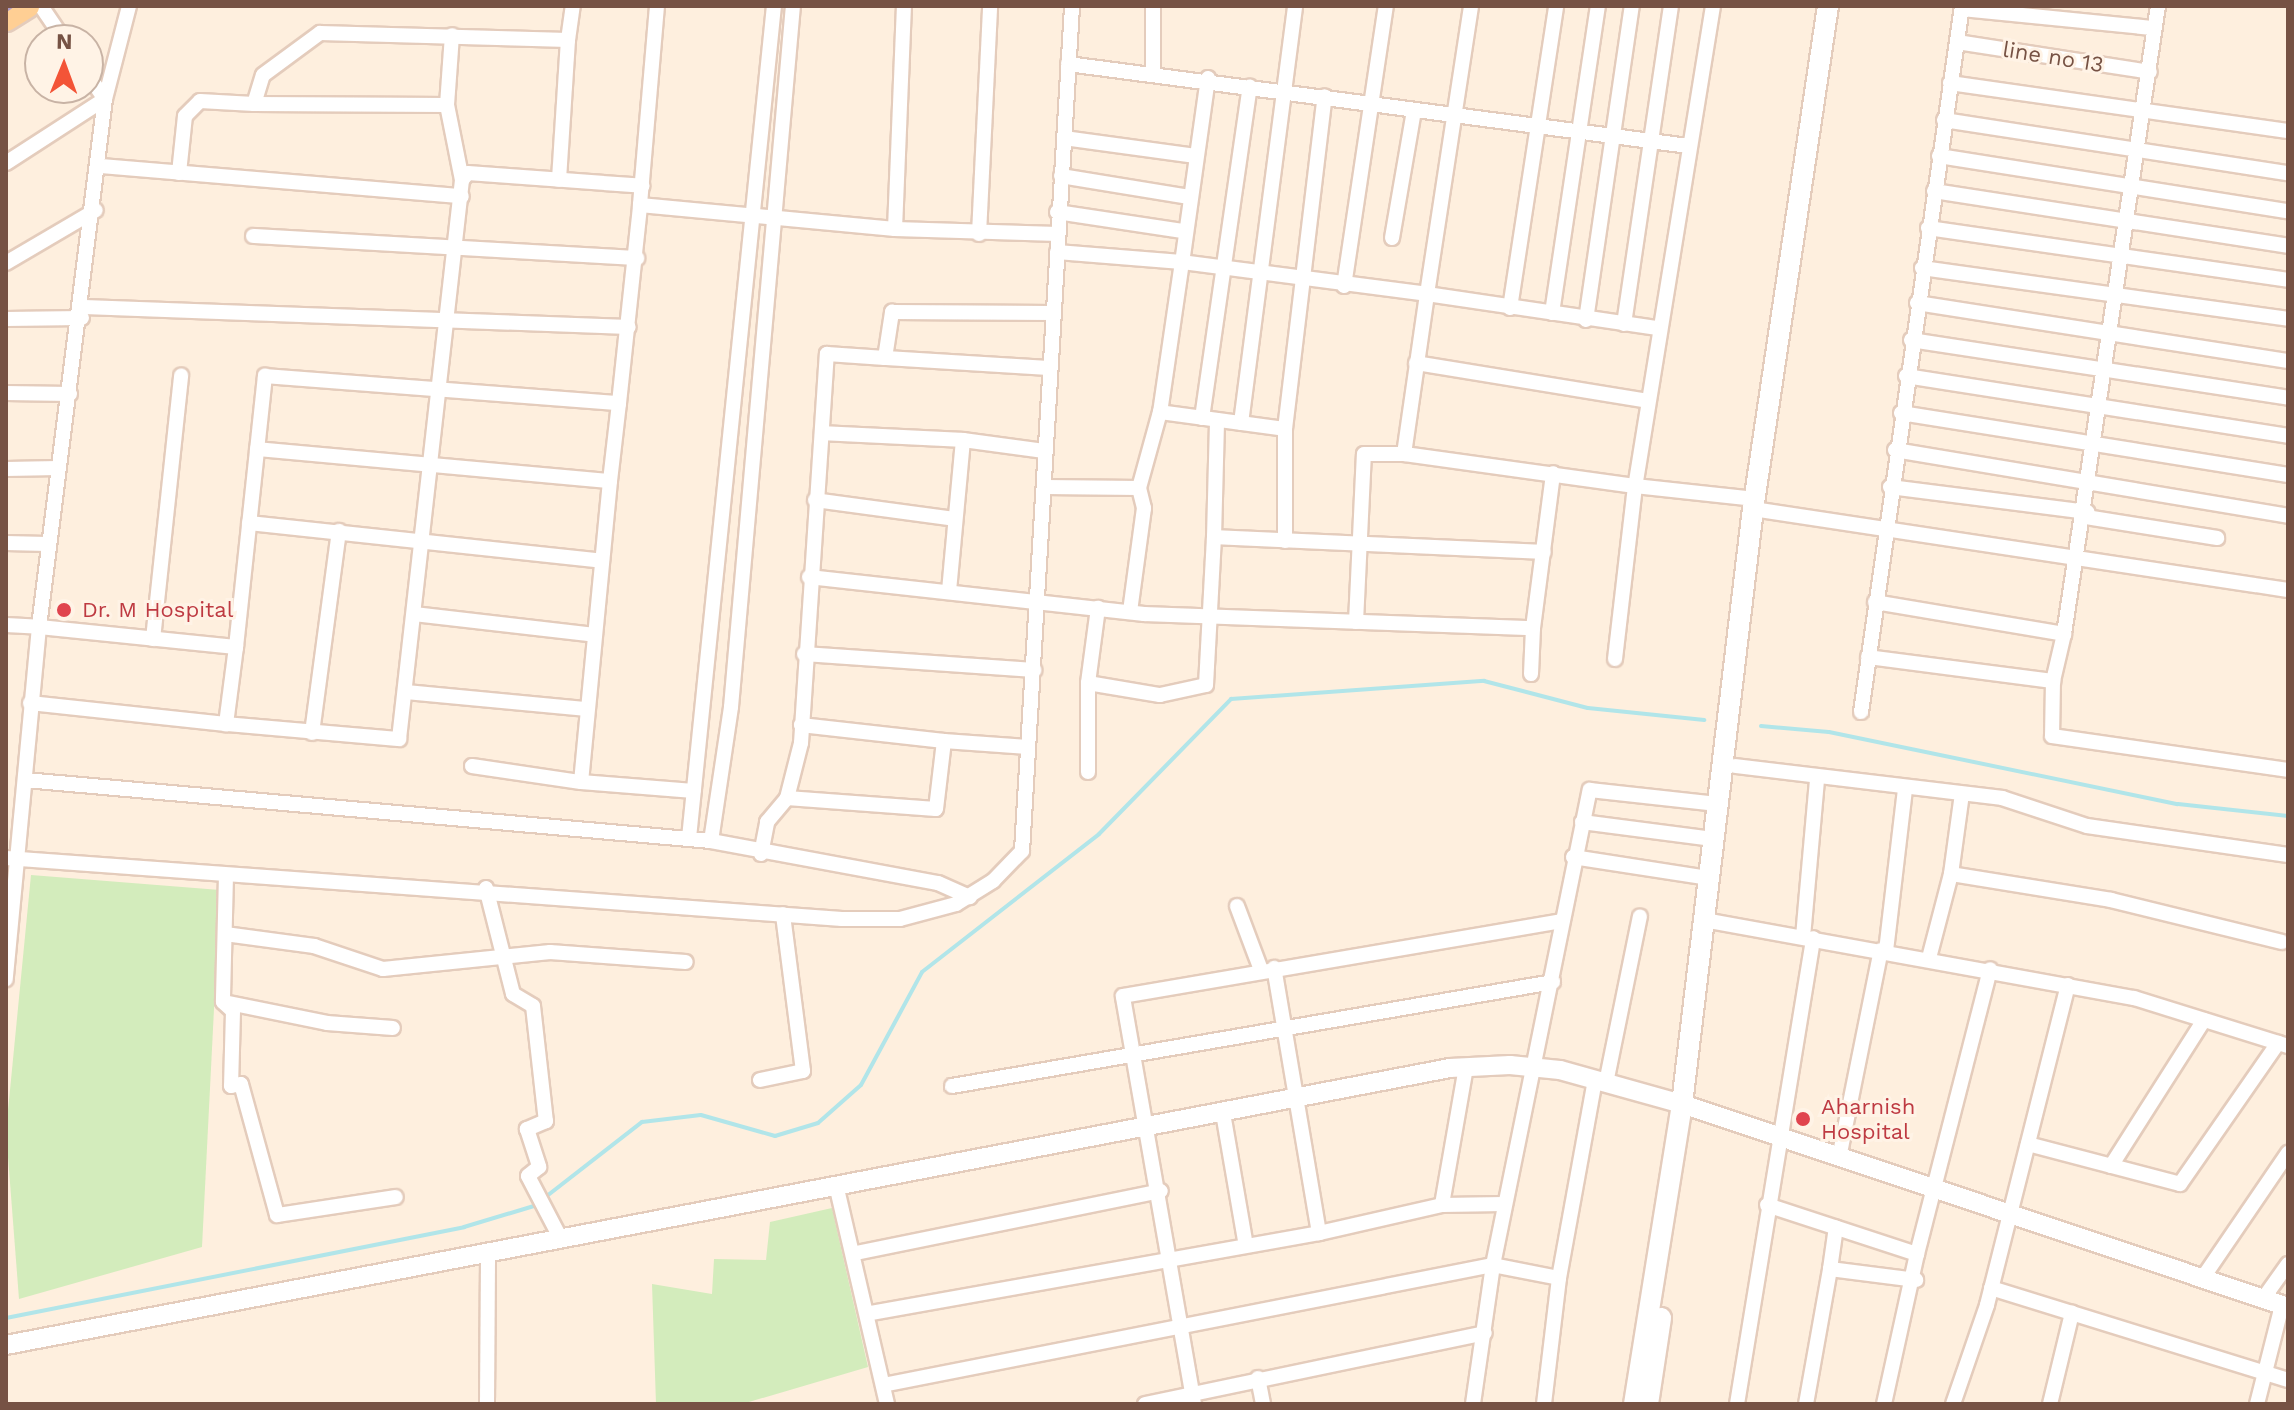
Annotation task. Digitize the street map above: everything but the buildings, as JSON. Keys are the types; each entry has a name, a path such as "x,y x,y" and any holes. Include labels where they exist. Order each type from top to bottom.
{"main road":[{"path":"6,19 27,6"},
{"path":"6,28 40,6"},
{"path":"1709,920 1709,878 1717,804 1733,718 1758,506 1828,6"},
{"path":"1758,506 1840,6"},
{"path":"1648,1404 1709,920 1735,766 1733,718"},
{"path":"1634,1404 1687,1105"}],"street":[{"path":"40,6 53,24"},
{"path":"6,979 12,858 25,780 47,544 83,312 101,166 105,99 129,6"},
{"path":"559,180 573,6"},
{"path":"581,782 610,481 637,258 657,6"},
{"path":"689,838 774,6"},
{"path":"711,841 731,707 762,334 777,219 793,6"},
{"path":"895,229 904,6"},
{"path":"979,234 990,6"},
{"path":"12,858 226,875 486,888 783,914 900,919 970,897 1022,851 1045,487 1044,451 1057,212 1072,6"},
{"path":"1153,6 1153,71"},
{"path":"1241,423 1295,6"},
{"path":"1344,286 1369,103 1386,6"},
{"path":"1404,454 1457,117 1471,6"},
{"path":"1510,308 1556,6"},
{"path":"1552,313 1598,6"},
{"path":"1586,320 1632,6"},
{"path":"1624,324 1671,6"},
{"path":"1615,659 1647,401 1713,6"},
{"path":"2158,6 2080,557 2053,681 2052,736 2288,770"},
{"path":"1861,712 1895,450 1962,7 2154,28"},
{"path":"254,104 274,62 320,33 568,40"},
{"path":"30,703 312,733 399,739 462,196 462,180 447,105 452,35"},
{"name":"line no 13","path":"1957,42 2150,72"},
{"path":"1068,64 1208,78 1414,111 1653,144 1688,146"},
{"path":"1130,612 1144,508 1139,488 1160,412 1182,262 1183,231 1208,78"},
{"path":"1950,83 2288,131"},
{"path":"1088,683 1160,695 1206,685 1214,537 1209,419 1223,268 1250,86"},
{"path":"1285,541 1285,429 1299,279 1325,96"},
{"path":"6,163 105,99"},
{"path":"179,173 185,116 200,101 447,105"},
{"path":"1392,238 1414,111"},
{"path":"1944,120 2138,147 2288,173"},
{"path":"1064,138 1196,156"},
{"path":"1939,156 2288,211"},
{"path":"101,166 462,196"},
{"path":"462,180 468,173 643,186"},
{"path":"1061,176 1189,197"},
{"path":"1934,191 2288,246"},
{"path":"640,205 895,229 979,234 1058,234"},
{"path":"6,263 96,210"},
{"path":"1057,212 1183,231"},
{"path":"1928,228 2288,280"},
{"path":"253,236 637,258"},
{"path":"1057,252 1182,262 1658,328"},
{"path":"1922,268 2117,292 2288,319"},
{"path":"1917,303 2112,331 2288,361"},
{"path":"6,319 83,312 450,318 629,327"},
{"path":"885,358 892,312 1052,313"},
{"path":"741,333 762,334"},
{"path":"1911,340 2107,367 2288,398"},
{"path":"761,854 767,822 787,798 801,725 827,354 1050,368"},
{"path":"1416,363 1647,401"},
{"path":"153,639 181,375"},
{"path":"226,724 265,376 441,392 619,403"},
{"path":"1906,376 2288,436"},
{"path":"6,393 70,394"},
{"path":"1160,412 1285,429"},
{"path":"1901,413 2096,441 2288,475"},
{"path":"822,433 963,440 1044,451"},
{"path":"949,591 963,440"},
{"path":"257,449 610,481"},
{"path":"1895,450 2091,479 2288,516"},
{"path":"1356,622 1364,454 1404,454 1553,473 1884,528 2286,589 2288,572"},
{"path":"6,469 58,468"},
{"path":"1531,674 1533,628 1553,473"},
{"path":"1045,487 1139,488"},
{"path":"1890,487 2086,514 2217,538"},
{"path":"815,500 955,519"},
{"path":"249,523 602,561"},
{"path":"312,733 339,531"},
{"path":"1214,537 1544,552"},
{"path":"6,543 47,544"},
{"path":"809,577 1038,598 1130,612 1533,628"},
{"path":"1875,602 2064,634"},
{"path":"1088,772 1088,683 1098,608"},
{"path":"414,614 595,635"},
{"path":"6,625 236,647"},
{"path":"804,654 1034,670"},
{"path":"1868,657 2053,681"},
{"path":"406,692 587,709"},
{"path":"801,725 1028,747"},
{"path":"787,798 936,809 944,741"},
{"path":"472,766 581,782 694,791"},
{"path":"1735,766 1817,779 2002,798 2087,826 2288,855"},
{"path":"1737,1404 1808,937 1817,779"},
{"path":"25,780 689,838 761,854 938,883 970,897"},
{"path":"1840,1153 1884,950 1905,789"},
{"path":"1473,1404 1504,1204 1553,982 1573,857 1590,790 1717,804"},
{"path":"1929,958 1951,874 1962,794"},
{"path":"1582,822 1713,839"},
{"path":"1573,857 1709,878"},
{"path":"1951,874 2126,903 2282,942"},
{"path":"226,875 223,1002 233,1011 231,1086 241,1084 277,1215 396,1197"},
{"path":"486,888 513,994 533,1006 544,1068 546,1121 527,1129 539,1167 528,1176 561,1239"},
{"path":"1237,906 1267,969 1285,1024 1292,1100 1319,1233"},
{"path":"760,1080 803,1071 783,914"},
{"path":"1544,1404 1559,1278 1640,916"},
{"path":"1709,920 2068,985 2283,1044 2180,1184 2028,1144"},
{"path":"1192,1398 1161,1191 1123,996 1562,921"},
{"path":"225,934 314,946 383,969 505,955 686,962"},
{"path":"1884,1404 1916,1280 1917,1254 1939,1188 1990,969"},
{"path":"952,1086 1135,1055 1285,1024 1553,982"},
{"path":"1953,1404 1991,1288 2068,985"},
{"path":"223,1002 327,1023 393,1028"},
{"path":"2111,1166 2204,1020"},
{"path":"1442,1205 1466,1067"},
{"path":"6,1345 1466,1067 1532,1067 1687,1105 1840,1153 2010,1214 2285,1306 2257,1404"},
{"path":"1223,1113 1245,1241"},
{"path":"2202,1279 2288,1153"},
{"path":"837,1189 871,1313 887,1404"},
{"path":"856,1253 1161,1191"},
{"path":"871,1313 1172,1260 1245,1241 1319,1233 1442,1205 1504,1204"},
{"path":"1767,1205 1917,1254"},
{"path":"1806,1404 1836,1227"},
{"path":"487,1404 488,1254"},
{"path":"2263,1299 2288,1264"},
{"path":"883,1385 1179,1321 1493,1265 1559,1278"},
{"path":"1830,1269 1916,1280"},
{"path":"1991,1288 2288,1380"},
{"path":"2050,1404 2072,1313"},
{"path":"1145,1404 1192,1398 1258,1378 1485,1333"},
{"path":"1258,1378 1263,1404"}],"green space":[{"path":"31,875 220,890 202,1247 19,1299 6,1131"},
{"path":"832,1208 868,1367 742,1404 656,1404 652,1284 712,1294 714,1259 766,1260 770,1222"}],"waterway":[{"path":"6,1318 464,1227 534,1206 642,1122 701,1115 775,1136 818,1123 861,1085 922,972 1099,834 1231,699 1484,681 1588,708 1704,720"},
{"path":"1761,726 1829,732 2178,804 2288,816"}],"railway":[{"path":"6,10 12,6"}],"place":[{"name":"Dr. M Hospital","path":"64,610"},
{"name":"Aharnish Hospital","path":"1803,1119"}]}
